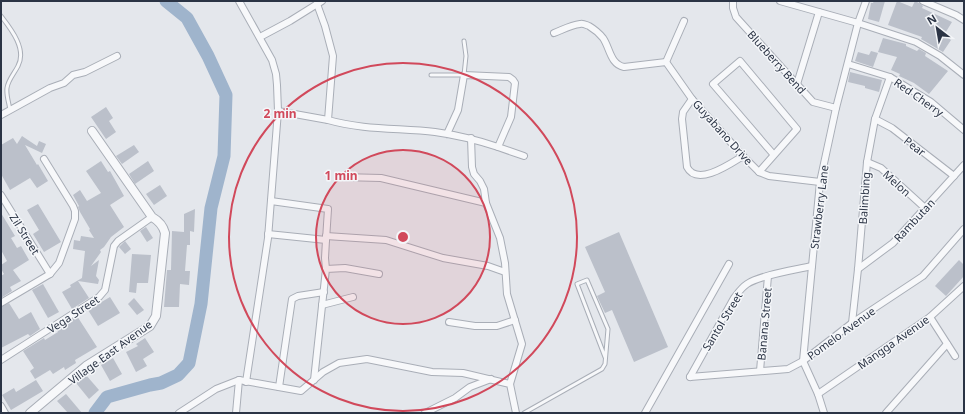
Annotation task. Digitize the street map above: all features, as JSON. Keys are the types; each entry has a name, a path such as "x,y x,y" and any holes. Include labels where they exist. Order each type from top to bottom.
{"street":[{"path":"239,1 272,60 276,74 278,111 268,234 246,382"},
{"name":"Blueberry Bend","path":"734,1 733,8 736,17 813,102 836,108"},
{"path":"780,1 858,23 916,42 940,56 964,75"},
{"name":"Strawberry Lane","path":"824,413 818,394 803,361 820,182 836,108 858,23 866,1"},
{"path":"923,1 964,20"},
{"path":"260,37 320,3 334,56 328,120"},
{"path":"797,84 819,12"},
{"path":"554,33 571,26 584,24 597,32 603,38 614,62 619,66 624,67 666,62 684,21"},
{"path":"1,115 50,88 64,83 73,75 85,72 117,56"},
{"path":"759,172 774,155 797,128 740,61 713,84 774,155"},
{"name":"Guyabano Drive","path":"666,62 692,99 759,172 768,176 820,182"},
{"name":"Red Cherry","path":"848,64 890,76 931,102 964,130"},
{"path":"447,134 458,110 464,75 509,78 514,81 515,92 511,117 498,147"},
{"name":"Balimbing","path":"852,323 867,162 875,119 890,76"},
{"path":"692,99 683,112 682,119 687,167 689,171 694,175 701,176 708,174 743,156"},
{"path":"278,111 328,120 346,125 447,134 471,138 524,156"},
{"name":"Pear","path":"875,119 892,128 954,176"},
{"name":"Village East Avenue","path":"30,413 86,366 150,326 155,319 165,233 158,221 152,217 92,131"},
{"path":"471,138 472,167 474,174 484,189 486,203 500,238 507,294 522,344 510,384 516,413"},
{"path":"2,302 50,274 56,268 75,215 73,206 44,159"},
{"name":"Melon","path":"867,162 881,168 925,208"},
{"name":"Rambutan","path":"858,269 893,244 964,164"},
{"path":"341,177 381,178 486,203"},
{"name":"Zil Street","path":"1,195 50,274"},
{"path":"271,201 328,209 325,258 326,269 314,380"},
{"name":"Vega Street","path":"1,360 99,297 105,290 114,246 118,241 152,217"},
{"name":"Pomelo Avenue","path":"690,377 788,369 803,361 852,323 922,276 964,229"},
{"path":"268,234 386,240 443,258 488,266 505,272"},
{"path":"645,413 729,264"},
{"name":"Santol Street","path":"690,377 734,298 748,284 768,276 812,266"},
{"path":"326,269 345,268 379,274"},
{"name":"Banana Street","path":"760,371 768,276"},
{"name":"Mangga Avenue","path":"818,394 930,316 963,291"},
{"path":"279,387 292,299 302,295 324,292"},
{"path":"322,305 353,297"},
{"path":"930,316 955,356"},
{"path":"449,322 475,326 497,326 515,320"},
{"path":"886,413 947,344"},
{"path":"179,413 216,389 239,380 301,391 323,372 338,363 368,359 432,372 463,373 510,384"},
{"path":"425,413 455,398 470,387 491,379"},
{"path":"236,413 239,380"},
{"path":"1,406 5,413"}],"lane":[{"path":"1,16 9,26 21,53 18,65 10,78 7,90 10,110"},
{"path":"431,75 464,75 466,56 464,41"},
{"path":"524,413 602,369 605,364 608,330 587,280 577,284 605,357"}],"building":[{"path":"874,1 885,1 879,22 868,19 871,3"},
{"path":"897,1 912,7 915,1 923,6 922,8 952,22 944,35 951,40 943,52 921,39 922,37 888,25"},
{"path":"883,38 906,44 906,46 917,51 919,49 926,53 925,56 948,71 929,94 914,83 899,76 900,74 891,70 897,57 878,52"},
{"path":"871,51 878,53 873,67 855,61 858,52 869,55"},
{"path":"850,72 882,80 879,92 865,88 865,86 848,82"},
{"path":"106,107 113,118 109,121 116,132 106,139 91,117"},
{"path":"22,136 37,146 39,141 46,144 42,153 25,145 48,181 37,188 30,178 10,190 1,174 1,145 13,138 17,144"},
{"path":"134,145 139,152 122,164 116,156"},
{"path":"101,161 108,172 110,171 124,196 110,205 124,227 111,237 100,250 101,252 91,266 99,260 96,276 99,280 98,284 78,281 89,298 72,309 62,292 82,278 85,251 73,249 74,240 80,241 81,236 94,238 73,195 80,190 87,201 101,193 86,171"},
{"path":"148,161 154,171 135,184 129,174"},
{"path":"160,185 167,196 154,205 146,194"},
{"path":"38,204 61,242 44,252 33,234 39,230 27,210"},
{"path":"195,209 194,232 190,231 190,245 187,245 185,271 190,271 189,285 180,284 179,307 164,307 167,270 171,270 172,231 184,232 184,214"},
{"path":"1,213 15,236 11,238 17,248 21,246 29,260 13,270 21,281 10,287 12,291 1,298 1,276 4,274 1,269 1,265 7,261 1,250"},
{"path":"146,227 153,238 147,242 140,231"},
{"path":"619,232 668,347 634,362 612,310 605,313 597,296 605,292 585,247"},
{"path":"125,241 131,249 125,254 119,247"},
{"path":"132,254 151,255 148,283 137,283 136,293 129,292"},
{"path":"959,260 964,265 964,276 946,296 935,286"},
{"path":"43,284 59,312 48,318 32,290"},
{"path":"110,297 120,313 98,326 88,310"},
{"path":"134,298 144,310 137,315 128,304"},
{"path":"9,303 19,319 31,312 40,329 30,336 28,334 1,348 1,307"},
{"path":"77,316 97,347 75,360 76,363 65,370 64,367 53,374 50,370 35,379 30,371 34,368 23,351 44,338 45,340 58,332 57,330"},
{"path":"145,338 154,352 143,359 147,366 136,372 126,352 138,346 136,344"},
{"path":"113,358 122,374 110,381 101,365"},
{"path":"86,375 99,390 89,399 76,383"},
{"path":"36,380 43,391 11,410 2,395 14,388 16,392"},
{"path":"66,394 82,413 68,413 57,401"}],"waterway":[{"path":"95,413 107,397 161,383 178,375 189,363 201,304 211,208 224,156 226,95 208,56 187,18 166,1"}]}
